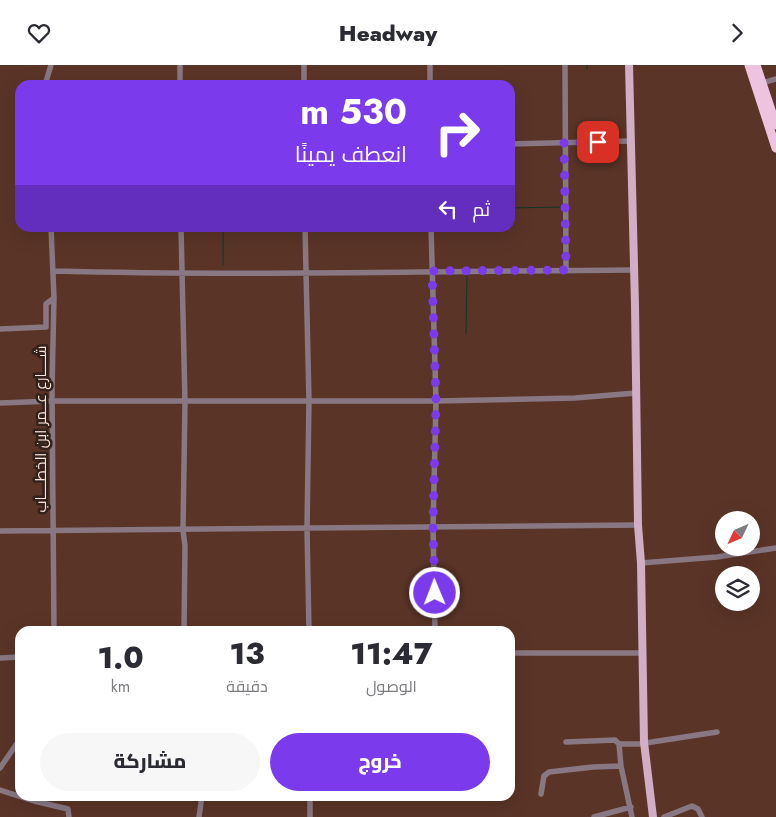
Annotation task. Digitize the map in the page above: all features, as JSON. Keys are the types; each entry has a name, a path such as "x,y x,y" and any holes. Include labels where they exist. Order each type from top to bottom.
{"highway":[{"path":"749,65 776,147"},
{"path":"756,65 776,125"}],"main road":[{"path":"629,65 644,742 653,817"}],"street":[{"path":"46,80 51,65"},
{"path":"180,65 180,80"},
{"path":"304,65 304,80"},
{"path":"430,65 430,80"},
{"path":"565,65 566,270"},
{"path":"762,83 776,79"},
{"path":"515,144 631,141"},
{"name":"شــــارع عــمر ابن الخطــــاب","path":"51,232 54,298 54,626"},
{"path":"181,232 185,402 184,626"},
{"path":"305,232 309,401 308,626"},
{"path":"431,232 436,401 433,527 436,626"},
{"path":"53,271 305,273 634,269"},
{"path":"0,329 46,327 46,303 54,298"},
{"path":"0,403 53,401 436,401 574,397 636,393"},
{"path":"0,531 638,525"},
{"path":"641,563 717,557 776,548"},
{"path":"515,653 642,653"},
{"path":"0,658 15,657"},
{"path":"619,745 639,744 717,732"},
{"path":"566,742 615,740 619,745 621,766 632,817"},
{"path":"0,769 15,746"},
{"path":"540,794 544,776 549,772 621,766"},
{"path":"0,790 15,795"},
{"path":"34,801 68,809 69,817"},
{"path":"199,817 201,801"},
{"path":"310,801 310,817"},
{"path":"664,817 692,806 698,809 702,817"},
{"path":"594,817 630,807"}],"waterway":[{"path":"515,208 562,207"},
{"path":"223,232 223,265"},
{"path":"466,334 467,274"}],"route":[{"path":"435,593 433,527 436,401 432,271 566,270 564,143 598,142"}]}
